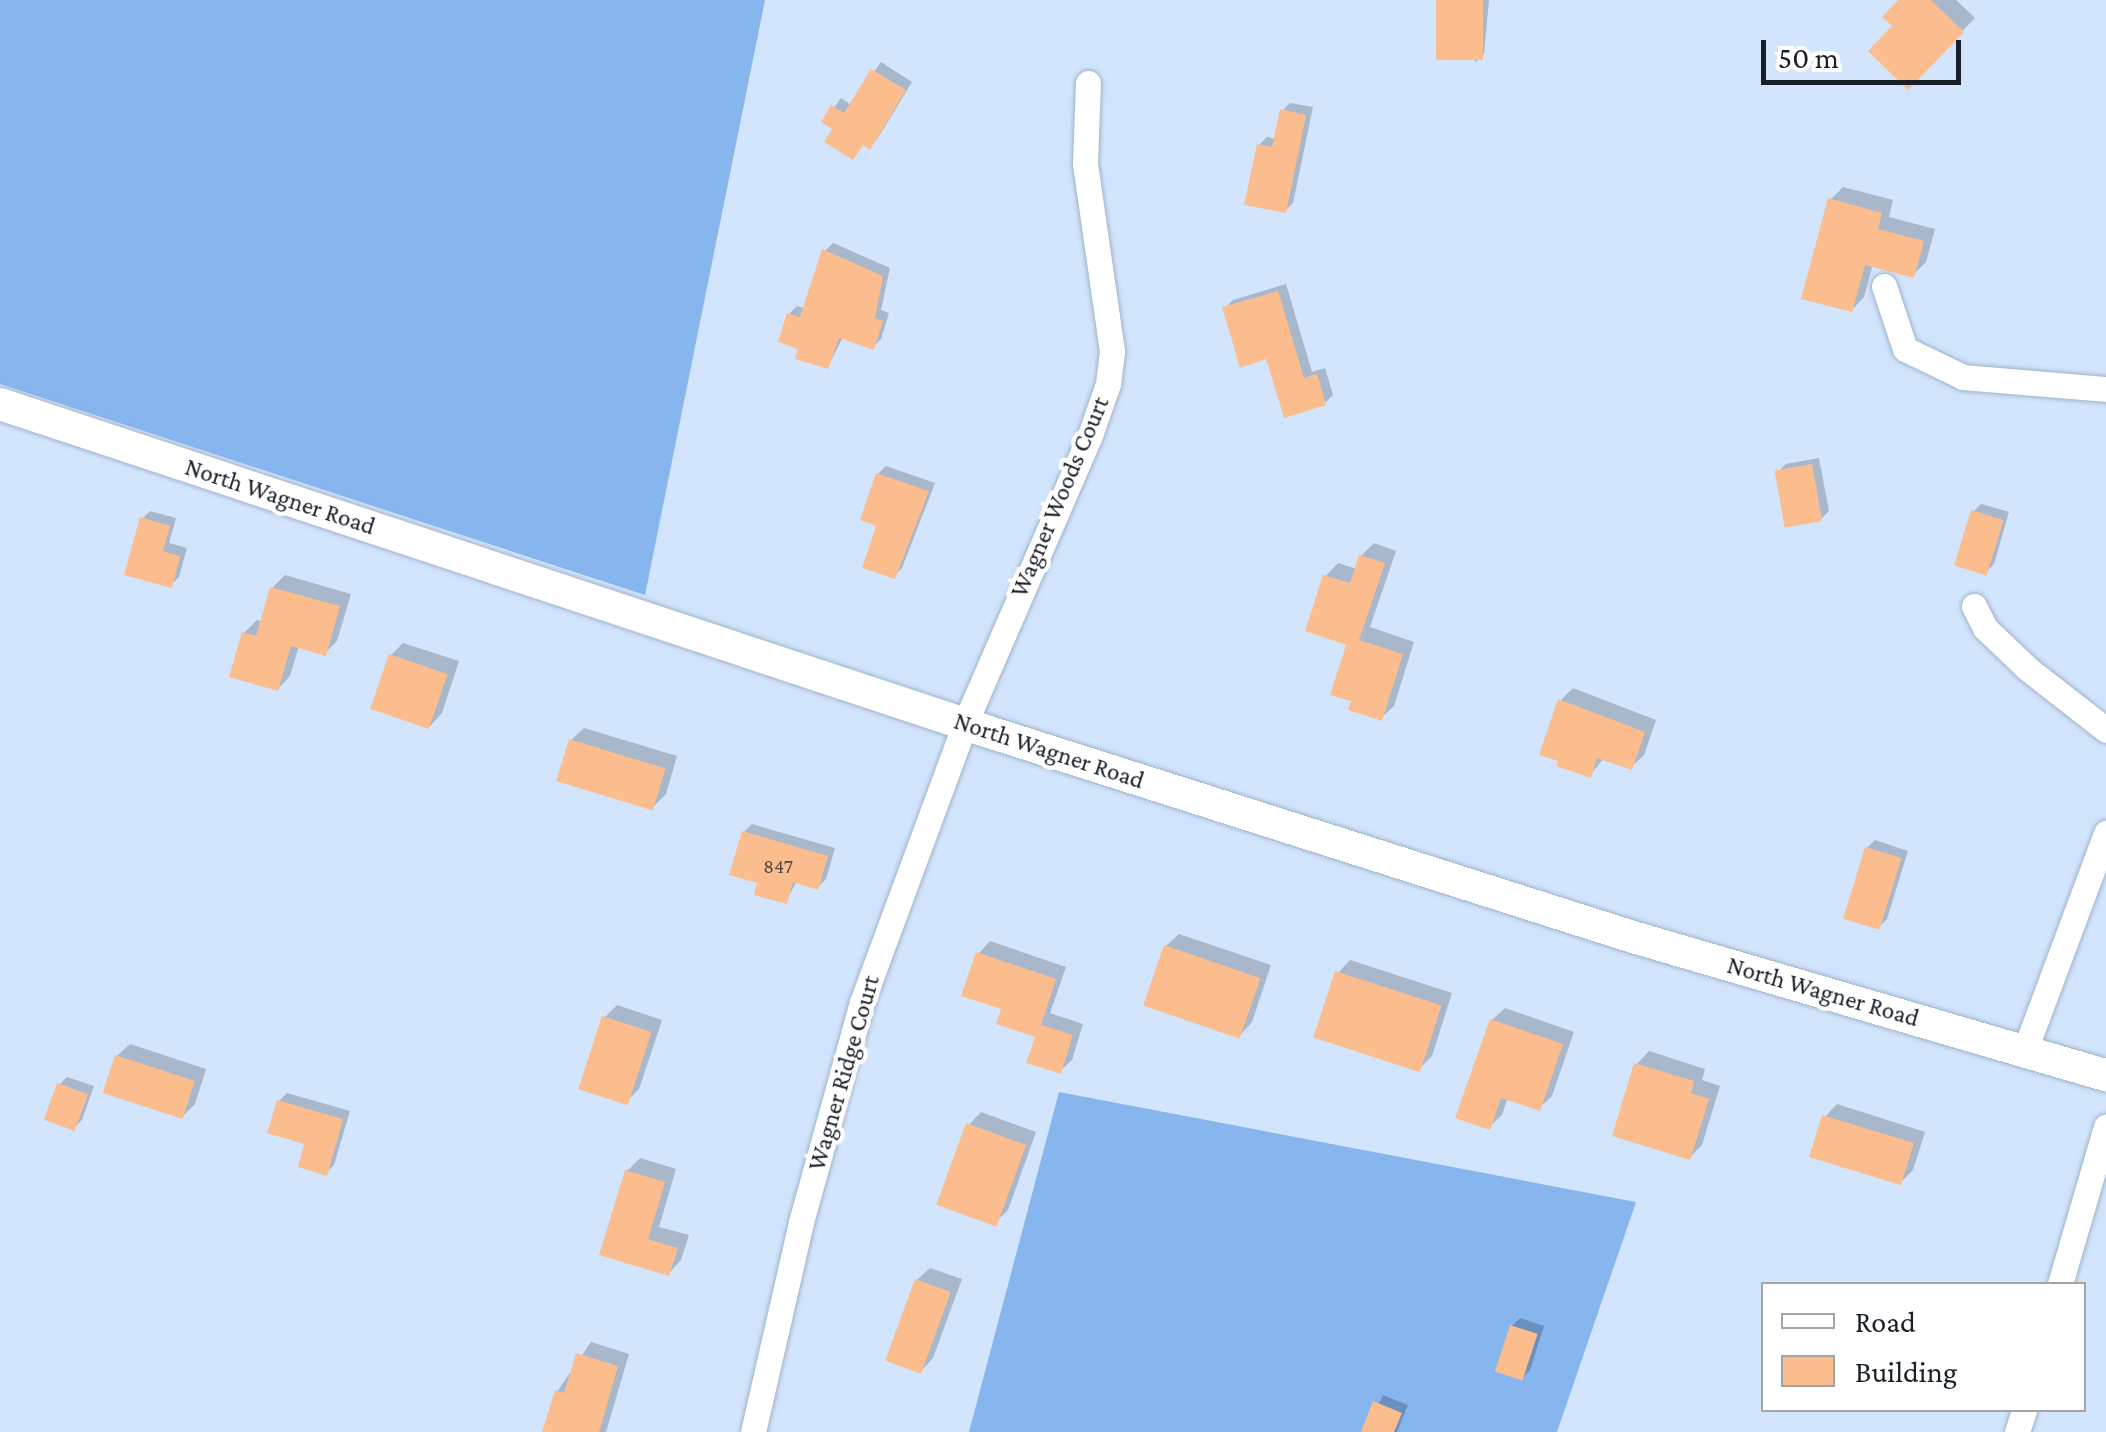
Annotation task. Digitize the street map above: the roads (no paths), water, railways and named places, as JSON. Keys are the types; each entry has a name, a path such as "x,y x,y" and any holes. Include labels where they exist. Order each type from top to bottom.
{"main road":[{"name":"North Wagner Road","path":"0,404 965,724 1633,937 2106,1074"}],"street":[{"name":"Wagner Woods Court","path":"965,724 1090,435 1108,384 1112,351 1085,164 1088,84"},
{"path":"1884,286 1905,349 1963,377 2106,389"},
{"path":"1974,606 1986,628 2028,669 2106,730"},
{"name":"Wagner Ridge Court","path":"754,1432 801,1222 862,1002 965,724"},
{"path":"2025,1050 2106,833"},
{"path":"2061,1282 2106,1127"}]}
